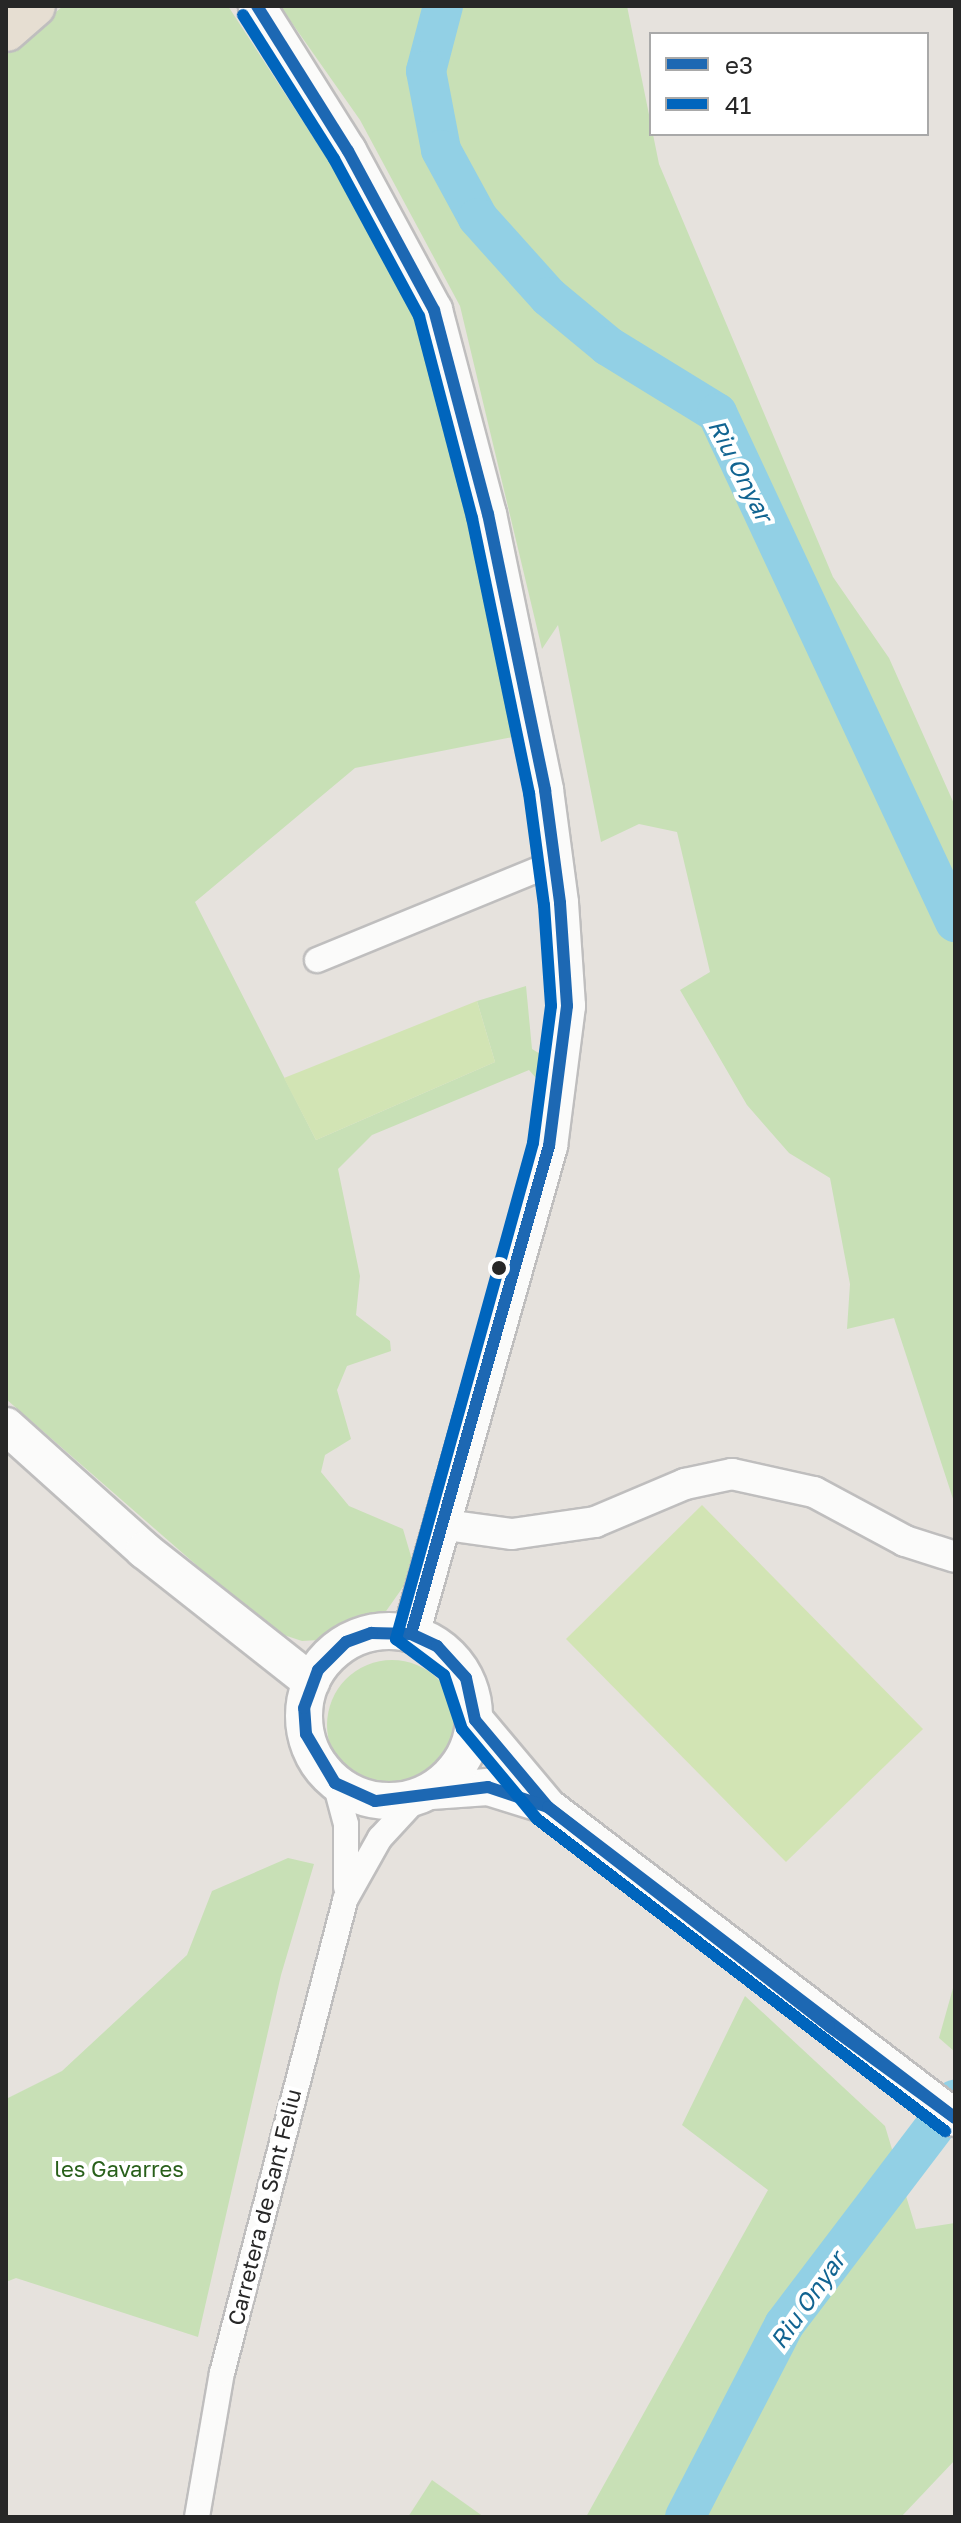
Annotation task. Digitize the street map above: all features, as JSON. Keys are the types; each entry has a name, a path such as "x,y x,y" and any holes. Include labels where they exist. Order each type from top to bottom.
{"highway":[{"path":"6,30 34,6"}],"main road":[{"path":"257,6 356,164 434,310 488,514 554,863 567,1006 562,1071 513,1288 446,1525 411,1634"},
{"path":"6,1426 144,1550 311,1682"},
{"path":"548,1807 488,1787 375,1801 335,1783 306,1734 311,1682 346,1642 384,1631 411,1634 458,1665 475,1720 548,1807 829,2026 955,2118"},
{"path":"425,1794 463,1761 475,1720"}],"street":[{"path":"317,960 554,863"},
{"path":"446,1525 512,1534 595,1522 685,1484 732,1474 814,1492 905,1541 955,1557"},
{"name":"Carretera de Sant Feliu","path":"197,2517 225,2360 345,1900 346,1824 335,1783"},
{"name":"Carretera de Sant Feliu","path":"345,1900 380,1838 425,1794"}],"green space":[{"path":"63,6 228,6 345,186 422,333 518,736 355,768 195,902 316,1140 495,1062 477,1001 526,986 532,1049 547,1058 537,1079 529,1070 372,1135 338,1169 360,1276 356,1315 390,1341 391,1351 347,1366 337,1390 351,1439 325,1455 321,1472 349,1506 403,1529 415,1570 384,1614 335,1639 302,1641 272,1631 6,1399 6,55"},
{"path":"280,6 627,6 649,115 649,136 653,136 659,164 833,577 889,658 955,806 955,1505 894,1318 847,1329 850,1284 830,1178 789,1153 747,1105 680,990 710,972 677,832 639,824 601,842 558,625 542,649 460,306 360,120"},
{"path":"477,1001 495,1062 316,1140 284,1078"},
{"path":"702,1505 923,1729 786,1862 566,1639"},
{"path":"392,1660 417,1665 438,1679 452,1700 457,1725 452,1750 438,1771 417,1785 392,1790 367,1785 346,1771 332,1750 327,1725 332,1700 346,1679 367,1665"},
{"name":"les Gavarres","path":"288,1858 314,1864 281,1975 198,2337 16,2278 6,2282 6,2099 62,2071 187,1955 212,1891"},
{"path":"955,1981 955,2052 939,2038"},
{"path":"745,1996 885,2126 916,2229 955,2223 955,2460 901,2517 586,2517 768,2190 682,2125"},
{"path":"432,2480 484,2517 408,2517"}],"waterway":[{"name":"Riu Onyar","path":"443,6 426,71 441,150 478,218 549,297 608,346 717,413 955,922"},
{"name":"Riu Onyar","path":"685,2517 784,2325 955,2100"}],"transit line":[{"name":"e3","path":"257,6 348,151 434,310 488,514 545,790 560,903 567,1006 549,1146 411,1634"},
{"name":"41","path":"243,15 334,159 419,316 472,518 529,793 544,905 551,1006 533,1143 396,1639 444,1675 462,1729 537,1819 945,2131"},
{"name":"e3","path":"371,1633 411,1634 437,1646 466,1678 475,1720 548,1807 488,1787 375,1801 335,1783 306,1734 304,1708 318,1670 346,1642 371,1633"},
{"name":"e3","path":"548,1807 955,2118 829,2026 548,1807"}]}
